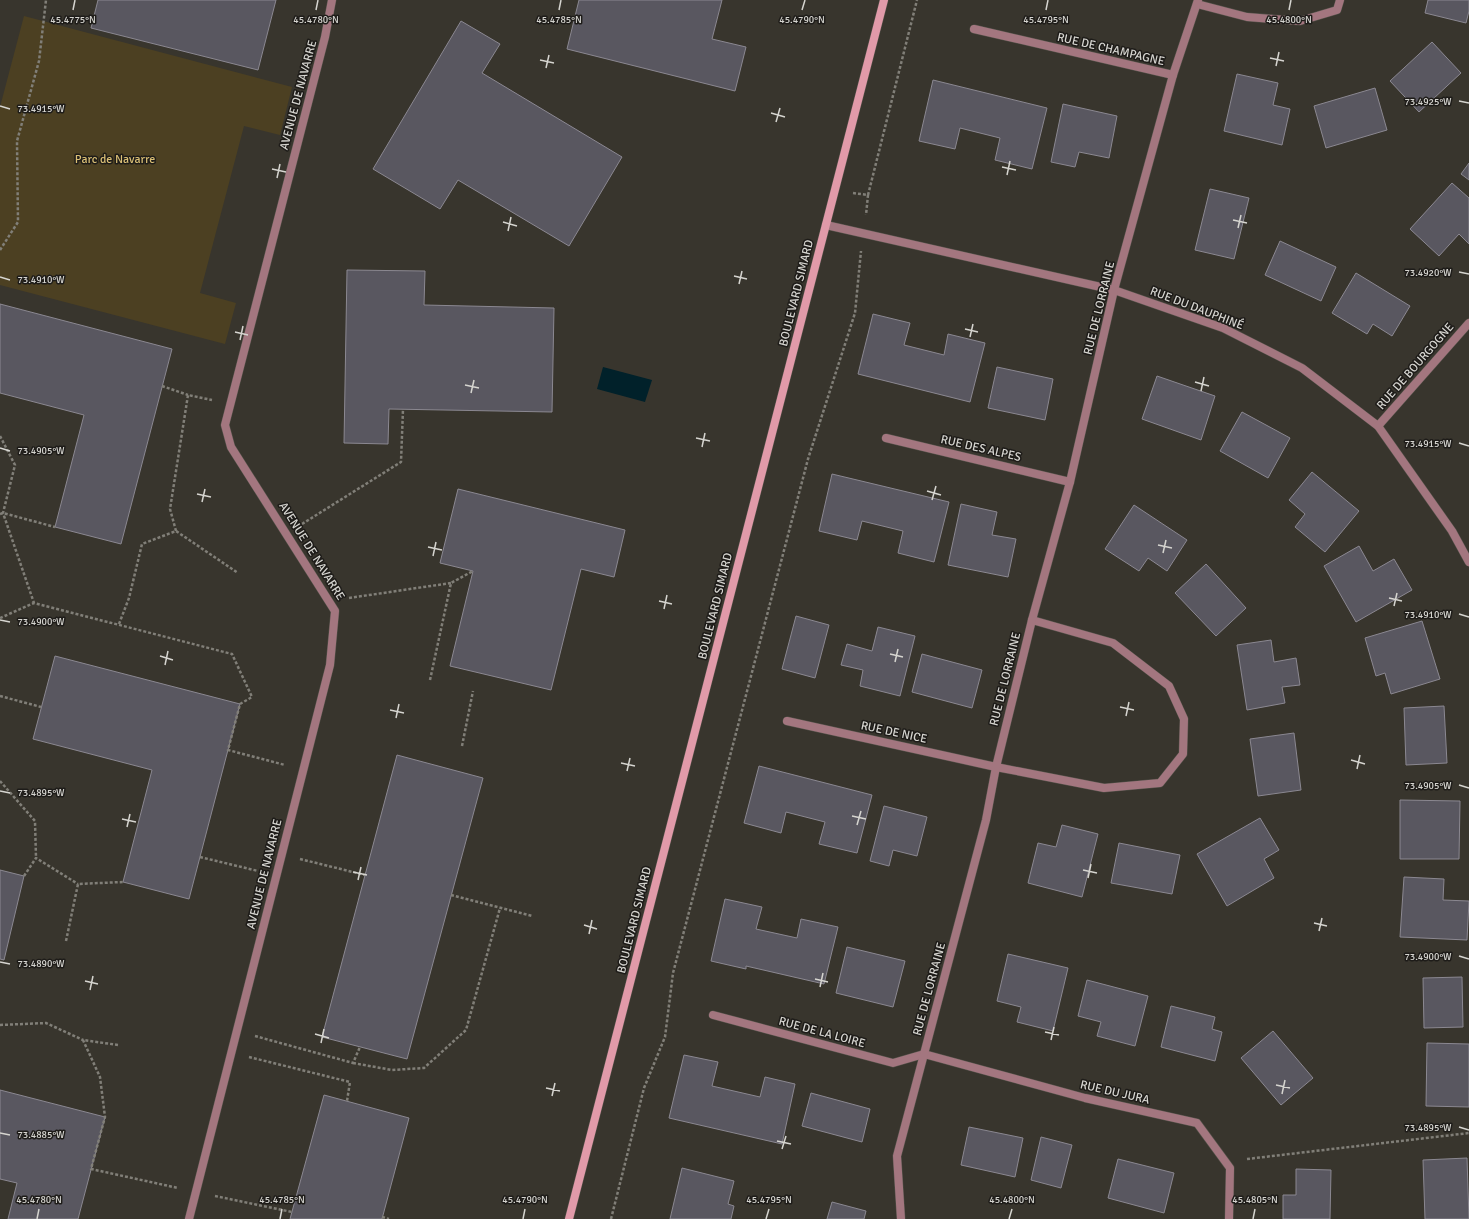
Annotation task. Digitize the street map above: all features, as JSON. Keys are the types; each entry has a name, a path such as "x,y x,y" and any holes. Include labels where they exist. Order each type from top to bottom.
{"main road":[{"name":"BOULEVARD SIMARD","path":"569,1219 884,0"}],"street":[{"name":"AVENUE DE NAVARRE","path":"189,1219 330,664 335,611 231,447 225,425 324,44 332,0"},
{"name":"RUE DE LORRAINE","path":"901,1219 897,1156 986,820 996,767 1032,620 1070,482 1114,290 1173,75 1198,2 1247,17 1300,21 1337,10 1340,0"},
{"name":"RUE DE CHAMPAGNE","path":"974,30 1173,75"},
{"name":"RUE DU DAUPHINÉ","path":"826,225 1114,290 1223,328 1302,368 1378,426 1452,531 1469,562"},
{"name":"RUE DE BOURGOGNE","path":"1378,426 1469,323"},
{"name":"RUE DES ALPES","path":"886,438 1070,482"},
{"name":"RUE DE LORRAINE","path":"996,767 1104,788 1160,783 1184,754 1184,719 1169,686 1113,643 1032,620"},
{"name":"RUE DE NICE","path":"787,720 996,767"},
{"name":"RUE DE LA LOIRE","path":"713,1016 893,1063 924,1054"},
{"name":"RUE DU JURA","path":"924,1054 1085,1098 1197,1123 1230,1168 1229,1219"}],"path":[{"path":"0,250 18,222 17,142 39,61 46,0"},
{"path":"868,195 917,0"},
{"path":"611,1219 644,1088 665,1037 673,973 808,459 855,313 859,272"},
{"path":"162,386 188,395 230,403"},
{"path":"188,395 170,509 176,532 238,573"},
{"path":"286,533 401,462 403,409"},
{"path":"0,436 15,465 2,513 34,603"},
{"path":"2,513 55,527"},
{"path":"119,624 129,598 142,544 176,532"},
{"path":"329,601 451,583 473,571"},
{"path":"430,680 451,583"},
{"path":"0,618 34,603 232,654 252,697 240,704 228,750 303,770"},
{"path":"462,746 473,691"},
{"path":"0,696 41,707"},
{"path":"0,781 35,821 36,858 24,876"},
{"path":"281,855 365,875"},
{"path":"200,857 276,876"},
{"path":"36,858 78,884 123,882"},
{"path":"66,941 78,884"},
{"path":"451,895 532,916"},
{"path":"237,1032 354,1063 392,1070 424,1068 466,1030 500,908"},
{"path":"0,1025 46,1022 83,1040 118,1045"},
{"path":"83,1040 100,1076 105,1117 91,1169"},
{"path":"354,1063 360,1047"},
{"path":"232,1052 350,1082 347,1101"},
{"path":"1226,1162 1469,1133"},
{"path":"382,1217 389,1219"}],"green space":[{"name":"Parc de Navarre","path":"24,16 292,87 280,135 244,126 200,293 236,303 225,344 0,285 0,107"}],"water":[{"path":"603,367 652,380 645,402 597,389"}],"building":[{"path":"98,0 276,0 258,70 91,28"},
{"path":"579,0 722,0 712,39 746,47 735,91 567,49"},
{"path":"1428,0 1469,0 1469,11 1466,23 1425,13"},
{"path":"461,21 500,44 482,73 622,157 569,246 458,180 440,209 373,169"},
{"path":"1432,42 1461,73 1419,112 1390,81"},
{"path":"1237,74 1278,83 1273,105 1290,109 1282,145 1224,131"},
{"path":"933,80 1047,108 1032,169 995,160 1000,138 960,128 955,149 919,141"},
{"path":"1375,88 1387,130 1326,148 1314,106"},
{"path":"1063,104 1117,116 1109,158 1079,152 1075,167 1051,162"},
{"path":"1469,163 1469,180 1461,174"},
{"path":"1452,183 1469,198 1469,244 1459,234 1439,256 1410,229"},
{"path":"1210,189 1249,198 1234,259 1195,250"},
{"path":"1280,241 1336,267 1321,301 1265,275"},
{"path":"347,270 425,271 424,305 554,308 552,412 389,409 388,444 344,443"},
{"path":"1356,273 1410,306 1392,336 1373,324 1367,334 1332,313"},
{"path":"0,304 172,349 121,544 55,527 84,415 0,393"},
{"path":"873,314 910,323 904,345 944,355 948,334 985,343 970,402 858,374"},
{"path":"997,367 1053,379 1045,420 988,408"},
{"path":"1157,376 1215,396 1201,440 1142,419"},
{"path":"1242,412 1290,438 1268,478 1220,451"},
{"path":"1312,472 1359,511 1325,552 1295,527 1305,514 1289,500"},
{"path":"832,474 949,502 934,562 898,553 903,531 862,521 857,540 819,531"},
{"path":"458,489 625,530 614,577 581,569 551,690 450,666 473,571 440,563"},
{"path":"961,504 997,512 992,535 1016,539 1008,577 948,565"},
{"path":"1134,505 1187,540 1167,571 1148,558 1139,571 1105,549"},
{"path":"1359,546 1373,571 1394,559 1412,590 1356,622 1324,566"},
{"path":"1206,564 1246,608 1216,636 1175,593"},
{"path":"796,616 829,625 815,678 782,669"},
{"path":"1422,621 1440,679 1391,694 1385,673 1376,676 1365,638"},
{"path":"878,627 915,636 900,696 860,686 863,670 841,665 847,644 872,651"},
{"path":"1271,640 1274,662 1296,658 1300,685 1282,687 1285,703 1247,710 1237,645"},
{"path":"922,654 982,670 972,708 912,692"},
{"path":"55,656 240,704 189,899 123,882 152,770 33,739"},
{"path":"1444,706 1447,763 1406,765 1404,708"},
{"path":"1294,733 1301,790 1258,796 1250,739"},
{"path":"397,755 483,778 407,1059 322,1037"},
{"path":"759,766 872,795 857,853 819,844 825,822 786,812 781,833 744,823"},
{"path":"1400,800 1460,801 1459,859 1400,859"},
{"path":"884,806 927,817 917,856 893,850 889,866 870,861"},
{"path":"1260,818 1279,850 1264,859 1274,878 1227,906 1197,854"},
{"path":"1062,825 1098,834 1082,897 1028,883 1038,843 1056,847"},
{"path":"1119,843 1180,855 1172,894 1111,883"},
{"path":"0,870 24,876 4,960 0,959"},
{"path":"1404,877 1444,879 1443,900 1469,901 1467,940 1400,937"},
{"path":"725,899 762,907 756,929 797,938 801,919 838,927 824,984 746,966 746,969 711,961"},
{"path":"847,947 905,961 893,1007 836,993"},
{"path":"1008,954 1068,968 1053,1031 1017,1022 1021,1007 997,1001"},
{"path":"1462,977 1463,1027 1424,1028 1423,978"},
{"path":"1087,980 1148,996 1135,1046 1097,1036 1101,1022 1078,1016"},
{"path":"1171,1006 1215,1017 1212,1029 1222,1032 1215,1061 1161,1047"},
{"path":"1273,1031 1313,1078 1281,1105 1241,1058"},
{"path":"1427,1043 1469,1044 1469,1107 1426,1106"},
{"path":"684,1055 718,1062 712,1086 760,1097 765,1077 795,1084 782,1144 669,1118"},
{"path":"0,1090 105,1117 78,1219 8,1219 17,1183 0,1179"},
{"path":"811,1093 870,1109 862,1142 802,1126"},
{"path":"324,1095 409,1118 382,1219 290,1219"},
{"path":"969,1127 1023,1138 1015,1177 961,1165"},
{"path":"1041,1137 1072,1145 1061,1188 1031,1180"},
{"path":"1467,1158 1469,1219 1425,1219 1423,1160"},
{"path":"1118,1159 1174,1173 1164,1213 1108,1198"},
{"path":"682,1168 734,1181 728,1204 734,1206 731,1219 670,1219"},
{"path":"1296,1169 1331,1170 1330,1219 1283,1219 1283,1195 1296,1195"},
{"path":"832,1202 866,1211 864,1219 827,1219"}]}
